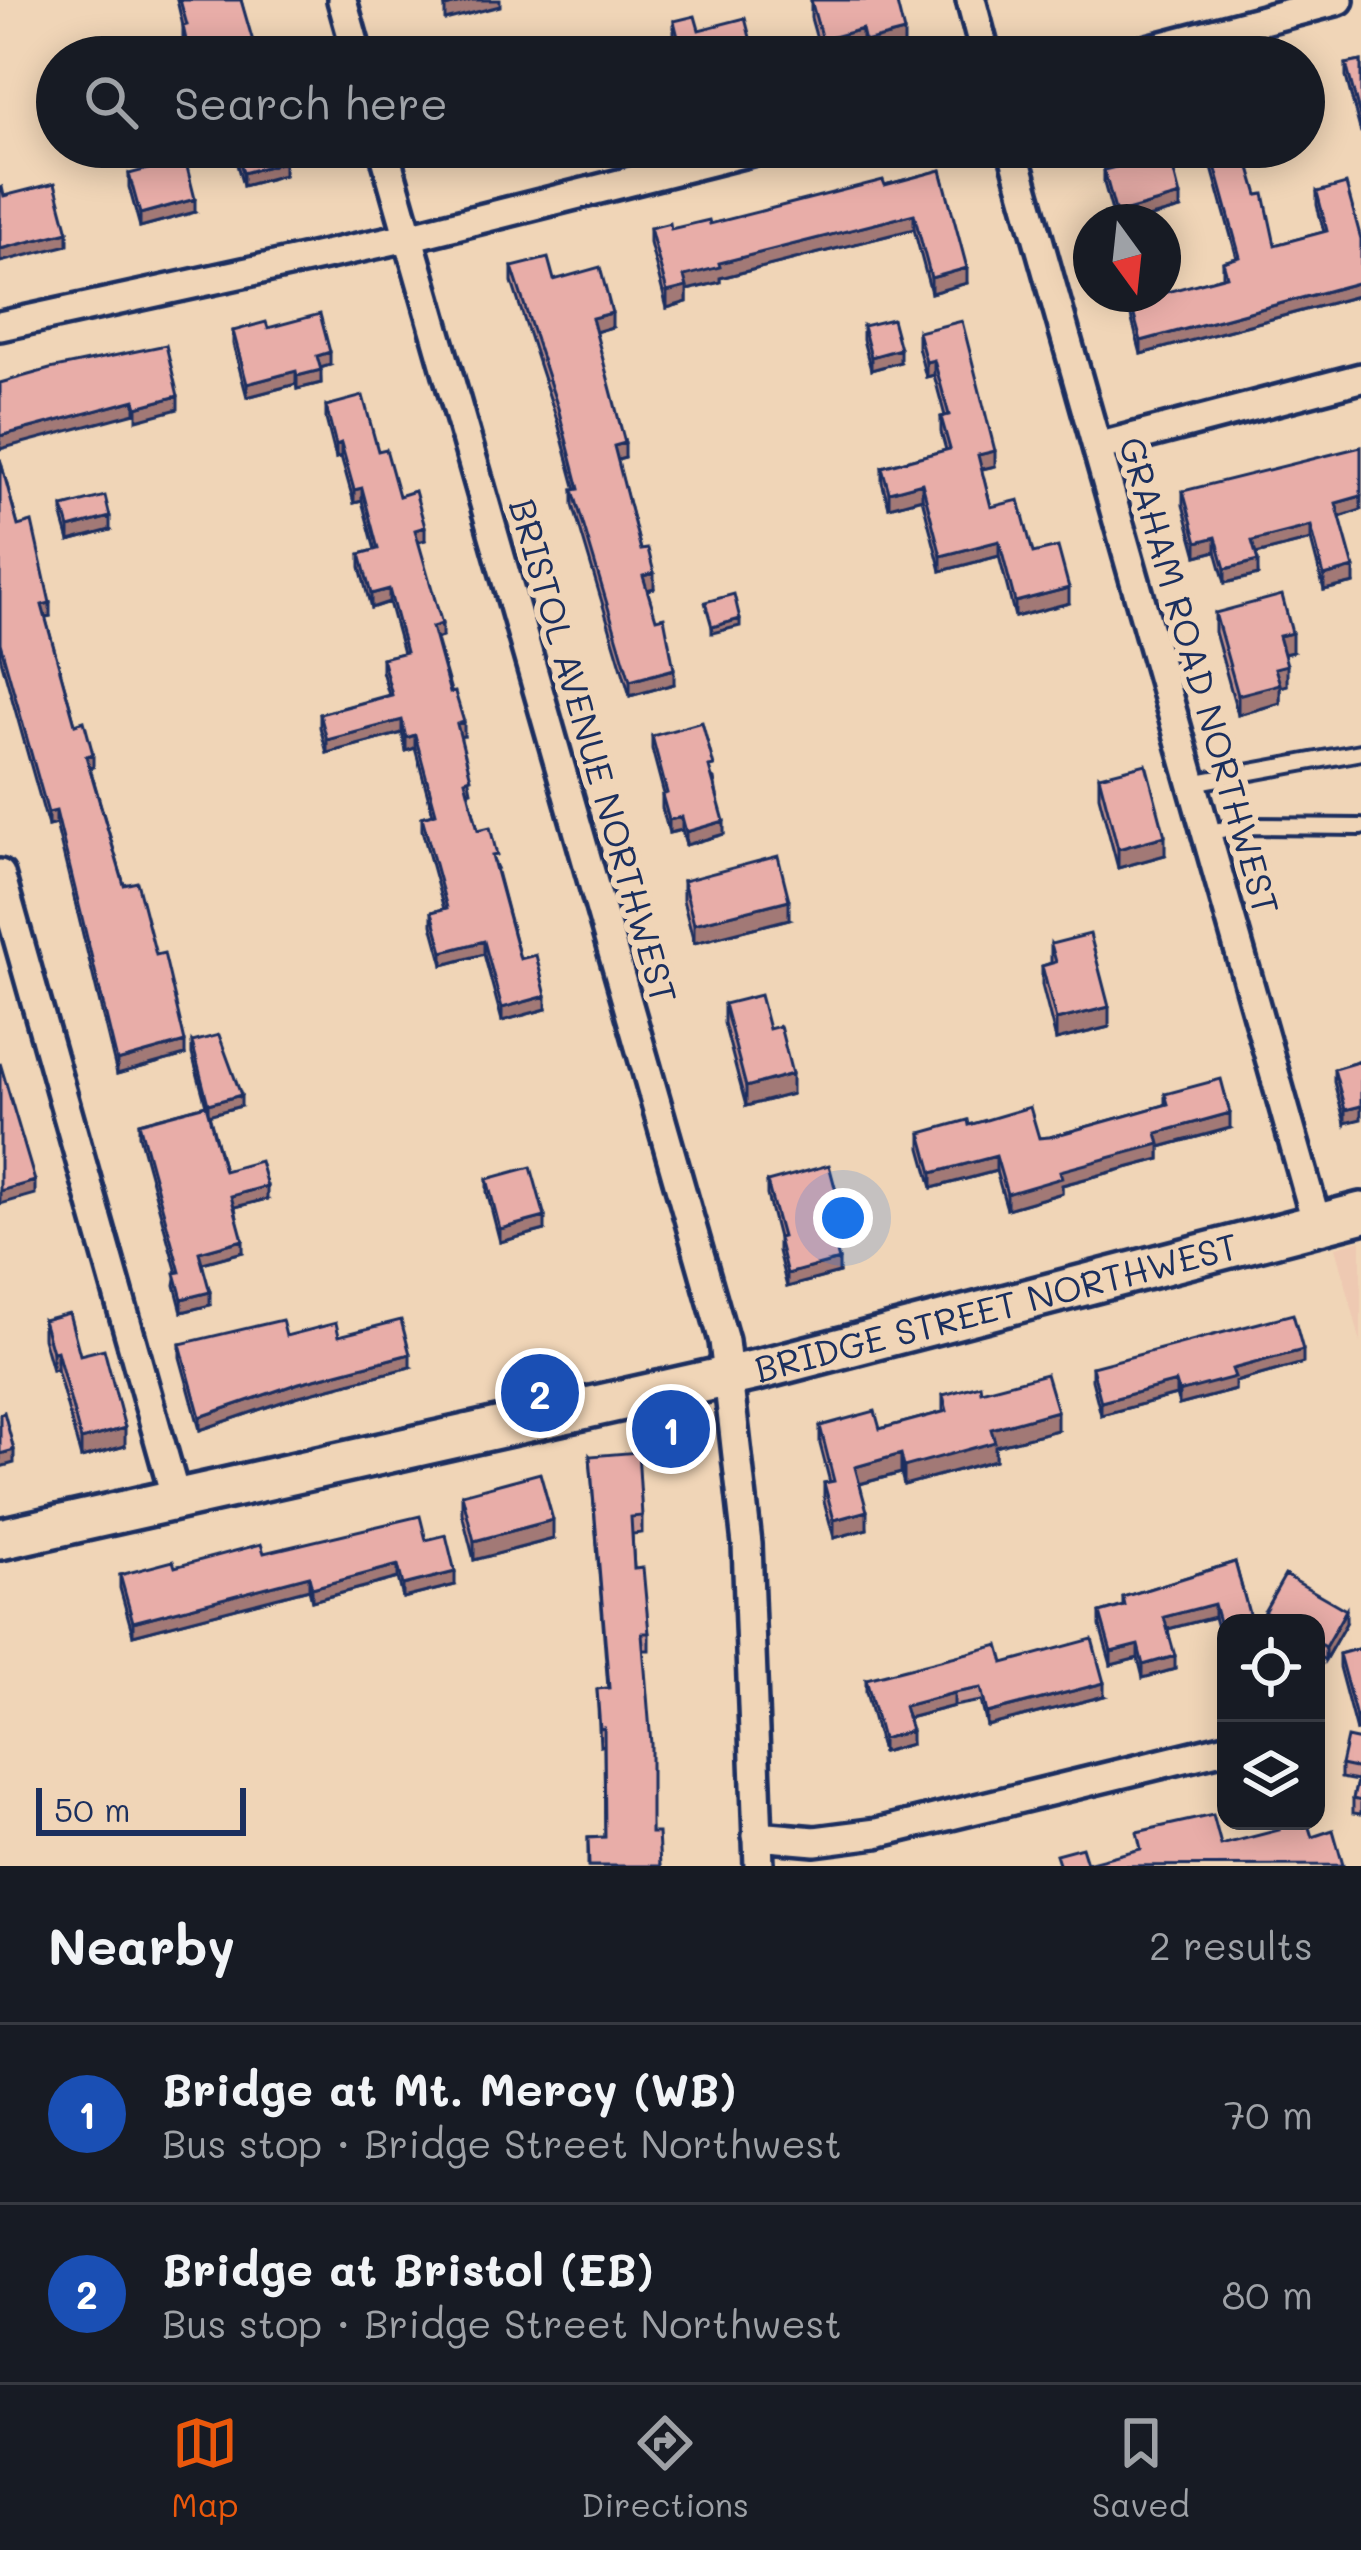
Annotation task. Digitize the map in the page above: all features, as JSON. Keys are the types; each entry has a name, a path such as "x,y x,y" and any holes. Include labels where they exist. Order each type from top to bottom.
{"main road":[{"name":"BRIDGE STREET NORTHWEST","path":"0,1539 727,1376 1361,1213"}],"street":[{"path":"342,0 352,36"},
{"path":"970,0 980,36"},
{"path":"1201,36 1339,0"},
{"name":"BRISTOL AVENUE NORTHWEST","path":"389,168 717,1318 746,1544 759,1866"},
{"path":"0,326 408,237 683,168"},
{"name":"GRAHAM ROAD NORTHWEST","path":"1018,168 1317,1224"},
{"path":"1097,448 1361,378"},
{"path":"0,874 176,1499"},
{"path":"758,1836 815,1840 877,1833 1217,1750"}],"lane":[{"path":"1192,783 1361,752"},
{"path":"1206,832 1248,826 1361,827"}],"shaded area":[{"path":"1361,1240 1361,1343 1336,1247"}],"building":[{"path":"180,0 241,0 251,36 185,36 183,26 187,25"},
{"path":"443,0 472,0 445,7"},
{"path":"811,0 896,0 904,32 864,36 862,29 821,36"},
{"path":"695,16 699,30 745,18 750,36 678,36 674,21"},
{"path":"1361,61 1361,120 1346,64"},
{"path":"151,168 187,168 195,199 140,214 129,174"},
{"path":"1173,168 1180,196 1152,204 1113,204 1104,170"},
{"path":"1216,168 1250,168 1258,195 1264,194 1275,245 1327,231 1317,192 1346,184 1361,239 1361,282 1141,341 1133,312 1181,312 1181,288 1227,276 1223,262 1240,257"},
{"path":"941,170 967,268 931,278 914,214 719,263 720,267 684,276 687,287 667,292 650,228 670,223 671,229 709,220 710,224"},
{"path":"55,183 68,232 0,249 0,188 4,196"},
{"path":"548,258 554,280 600,267 612,313 592,318 625,443 614,446 641,550 648,549 654,573 643,576 656,619 664,617 674,669 630,681 573,490 579,489 558,408 512,267"},
{"path":"320,314 330,352 317,356 321,370 297,376 296,371 247,384 233,331 266,322 268,328"},
{"path":"892,319 900,349 871,357 863,326"},
{"path":"962,321 995,451 978,455 991,507 1019,500 1033,553 1058,547 1069,588 1015,602 999,541 941,556 922,483 889,492 882,467 950,449 941,417 949,415 934,360 926,362 918,332"},
{"path":"166,345 178,396 137,407 135,400 0,436 0,383"},
{"path":"363,396 378,451 386,449 399,496 415,491 425,527 415,530 442,624 432,627 450,693 455,692 464,722 457,724 471,778 465,780 478,830 490,827 497,855 492,856 520,959 536,955 546,996 502,1008 484,941 443,952 432,912 447,908 422,817 436,813 415,735 406,738 402,720 327,740 320,714 392,695 382,658 406,652 389,589 371,594 360,554 378,549 362,488 354,490 326,406"},
{"path":"1361,447 1361,496 1336,503 1354,568 1324,576 1311,526 1252,541 1258,561 1225,569 1216,537 1197,542 1183,491"},
{"path":"0,459 18,526 32,522 50,603 42,605 75,724 84,721 93,754 86,756 124,885 137,882 156,955 164,953 185,1042 117,1061 56,811 48,813 0,643"},
{"path":"105,496 110,517 69,528 63,507"},
{"path":"734,594 740,619 712,627 705,602"},
{"path":"1282,595 1292,633 1279,636 1287,665 1275,668 1280,684 1238,695 1215,613"},
{"path":"702,722 724,821 686,832 682,817 669,820 652,736"},
{"path":"1146,764 1165,836 1118,849 1099,776"},
{"path":"778,856 789,900 694,924 683,881"},
{"path":"1090,934 1109,1007 1056,1020 1042,966 1056,962 1051,944"},
{"path":"760,995 769,1029 780,1026 792,1074 746,1087 724,1004"},
{"path":"219,1035 241,1095 208,1104 192,1042"},
{"path":"1361,1061 1361,1106 1345,1110 1334,1069"},
{"path":"0,1063 35,1181 0,1191"},
{"path":"1221,1079 1230,1113 1157,1133 1160,1144 1060,1171 1062,1178 1007,1194 996,1156 932,1173 921,1133 1030,1107 1039,1138 1050,1137 1168,1104 1165,1094"},
{"path":"206,1105 224,1171 260,1161 267,1186 231,1196 243,1240 199,1252 210,1292 182,1299 175,1273 180,1272 139,1123"},
{"path":"829,1165 840,1206 825,1210 839,1260 787,1274 767,1182"},
{"path":"531,1167 545,1217 500,1229 487,1179"},
{"path":"69,1313 80,1355 104,1349 125,1428 81,1440 57,1351 52,1352 43,1320"},
{"path":"1293,1314 1303,1350 1232,1369 1235,1377 1179,1392 1176,1382 1101,1402 1092,1367"},
{"path":"282,1320 286,1336 336,1323 339,1336 401,1320 410,1354 299,1383 200,1417 180,1344"},
{"path":"1046,1374 1057,1411 991,1429 995,1442 904,1467 901,1454 855,1467 867,1511 834,1520 824,1483 834,1481 820,1426 875,1411 880,1429 947,1411 943,1395 980,1385 981,1391"},
{"path":"4,1412 14,1450 0,1454 0,1414"},
{"path":"638,1452 642,1516 631,1517 634,1569 643,1568 649,1633 642,1633 651,1744 651,1833 658,1833 660,1866 589,1866 588,1838 605,1837 604,1728 600,1729 597,1689 609,1688 590,1456"},
{"path":"540,1473 553,1520 474,1541 462,1494"},
{"path":"420,1516 426,1540 446,1535 455,1572 403,1585 398,1565 312,1588 309,1576 133,1622 120,1575 173,1561 175,1567 261,1544 264,1553"},
{"path":"1235,1562 1249,1614 1217,1615 1214,1604 1164,1617 1175,1656 1143,1665 1138,1645 1111,1652 1100,1613 1125,1606 1123,1597"},
{"path":"1285,1575 1346,1610 1325,1647 1325,1614 1264,1612"},
{"path":"1092,1639 1104,1683 987,1713 981,1688 954,1693 904,1706 911,1731 882,1739 866,1679 999,1645 1004,1663"},
{"path":"1361,1648 1361,1716 1356,1717 1339,1654"},
{"path":"1347,1738 1361,1741 1361,1801 1353,1799 1360,1769 1341,1765"},
{"path":"1213,1815 1221,1845 1279,1830 1310,1830 1312,1837 1333,1830 1343,1865 1060,1866 1056,1854 1082,1847 1087,1863 1141,1849 1137,1832"}],"place":[{"name":"Bridge at Bristol (EB)","path":"540,1393"},
{"name":"Bridge at Mt. Mercy (WB)","path":"671,1429"}]}
